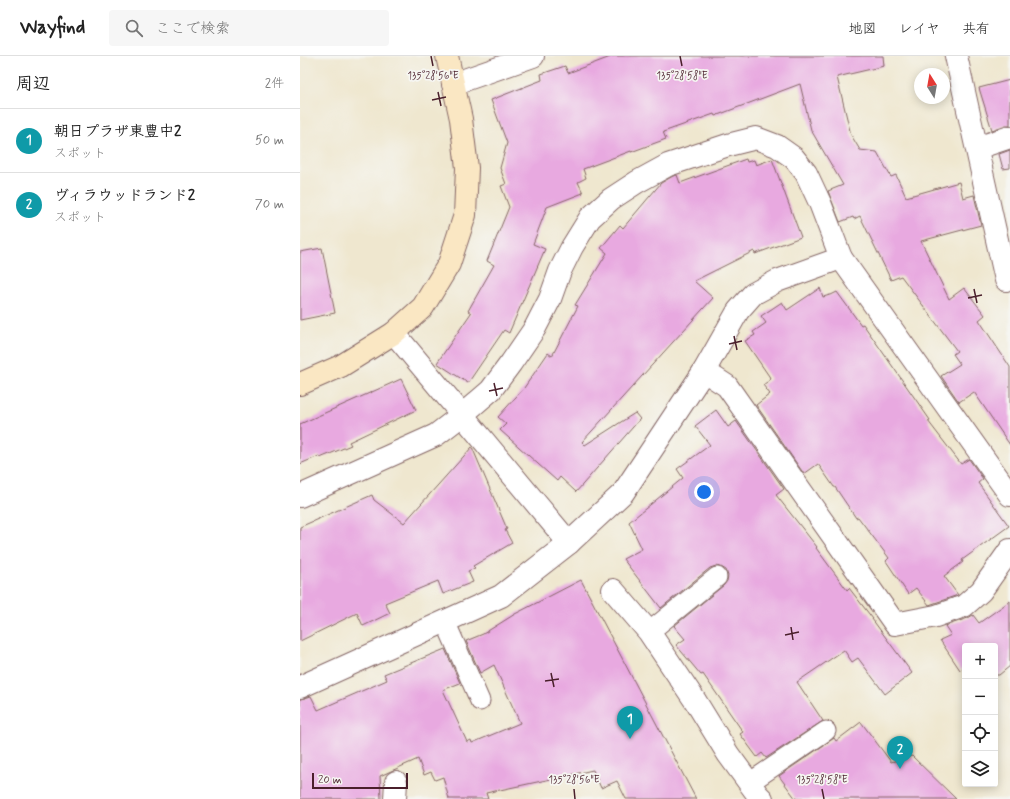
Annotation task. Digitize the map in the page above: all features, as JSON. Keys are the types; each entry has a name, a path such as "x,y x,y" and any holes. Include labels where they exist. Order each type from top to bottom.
{"street":[{"path":"300,384 341,366 394,333 423,308 450,264 465,214 467,168 461,119 447,56"},
{"path":"453,84 533,56"},
{"path":"956,56 1006,280"},
{"path":"977,148 1010,137"},
{"path":"300,496 436,435 491,390 535,328 550,299 560,271 572,247 590,218 612,199 631,186 668,165 728,144 756,138 777,146 794,158 806,173 820,203 841,258 1010,495"},
{"path":"300,686 501,596 569,543 623,493 704,371 738,311 753,294 777,281 841,258"},
{"path":"394,333 569,543"},
{"path":"704,371 727,386 895,624 936,616 964,606 980,591 1010,550"},
{"path":"613,590 650,632 728,754 756,791"}],"lane":[{"path":"650,632 717,577"},
{"path":"444,621 480,701"},
{"path":"756,791 826,731"}],"building":[{"path":"613,56 883,56 884,66 837,77 851,135 860,150 877,152 891,177 896,175 906,197 959,182 963,198 974,195 981,225 921,241 949,299 964,288 985,315 979,320 1010,367 1010,445 974,392 959,402 941,376 960,364 953,354 957,351 901,276 891,280 860,216 840,222 828,191 843,185 811,130 800,84 715,116 714,114 663,132 666,139 583,169 586,178 578,182 583,193 547,207 533,244 545,249 509,333 504,330 468,383 437,363 471,313 468,311 494,265 487,261 509,207 501,186 506,184 500,168 507,143 491,100 542,80 541,74 565,66 568,73"},
{"path":"1010,80 1010,125 992,130 979,88"},
{"path":"1010,150 1010,168 1003,169 999,154"},
{"path":"746,159 747,162 754,160 756,165 772,159 801,237 755,254 754,251 694,281 713,298 582,442 585,445 635,413 640,419 576,492 560,477 557,481 500,430 506,424 498,417 524,388 548,353 552,356 578,306 575,305 607,253 601,248 620,225 623,228 661,183 673,176 677,175 680,183"},
{"path":"322,248 335,313 300,320 300,252"},
{"path":"820,288 823,297 837,292 861,325 863,324 930,420 928,421 961,464 969,459 983,479 978,483 1009,526 962,560 963,562 944,576 958,595 929,605 916,588 908,594 886,561 889,558 858,517 856,518 818,464 804,474 756,405 770,394 763,385 771,379 745,341 755,335 753,332 766,323 761,316 782,302 787,310"},
{"path":"401,379 416,410 349,442 351,445 320,458 319,456 300,464 300,424"},
{"path":"716,410 728,427 736,421 784,489 776,495 817,547 816,548 847,590 849,588 873,619 912,673 885,694 858,658 852,662 844,650 797,682 823,721 766,758 762,753 757,757 740,734 743,732 703,674 701,675 676,645 685,639 674,626 724,585 728,576 726,570 716,566 710,568 661,608 623,559 642,549 629,522 683,478 677,469 710,445 695,426"},
{"path":"472,447 507,529 505,530 512,543 473,566 475,568 468,571 473,582 443,594 438,581 385,603 390,613 363,626 357,613 300,641 300,527 372,495 374,500 404,523"},
{"path":"581,580 696,799 626,799 617,781 601,788 593,770 486,793 488,799 449,799 443,777 435,780 431,772 424,775 418,759 380,776 381,799 300,799 300,699 311,696 318,710 387,680 384,674 445,649 460,683 443,690 467,742 471,740 472,743 520,723 494,665 480,673 466,641 483,634 515,614"},
{"path":"1010,601 1010,666 999,675 998,643 962,643 962,669 960,670 940,640 951,635 945,626 973,615 979,623"},
{"path":"861,722 891,762 912,756 956,799 796,799 779,776 834,738 836,741"}],"place":[{"name":"朝日プラザ東豊中2","path":"630,739"},
{"name":"ヴィラウッドランド2","path":"900,769"}]}
